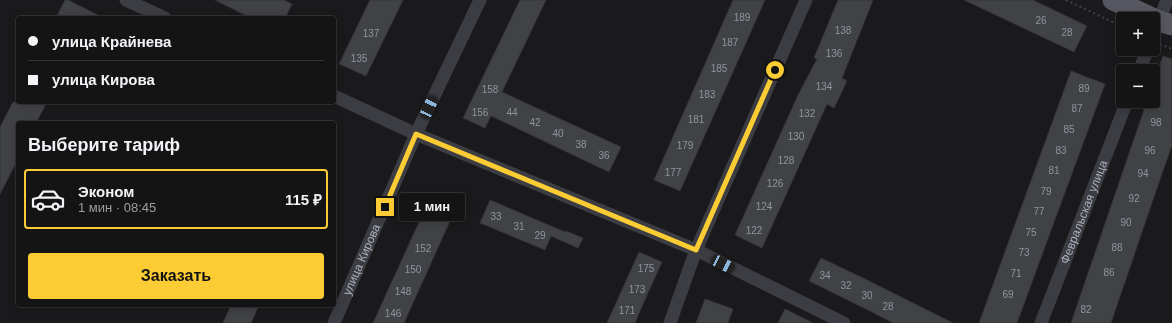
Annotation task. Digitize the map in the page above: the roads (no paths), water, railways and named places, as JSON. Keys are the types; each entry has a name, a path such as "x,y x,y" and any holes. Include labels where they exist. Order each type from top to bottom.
{"main road":[{"path":"1113,0 1161,27"}],"street":[{"path":"126,0 161,16"},
{"name":"улица Кирова","path":"334,323 416,134 480,0"},
{"path":"670,323 696,250 806,0"},
{"path":"1161,27 1167,0"},
{"path":"336,97 416,134 696,250 844,323"},
{"name":"Февральская улица","path":"1041,323 1124,108"}]}
